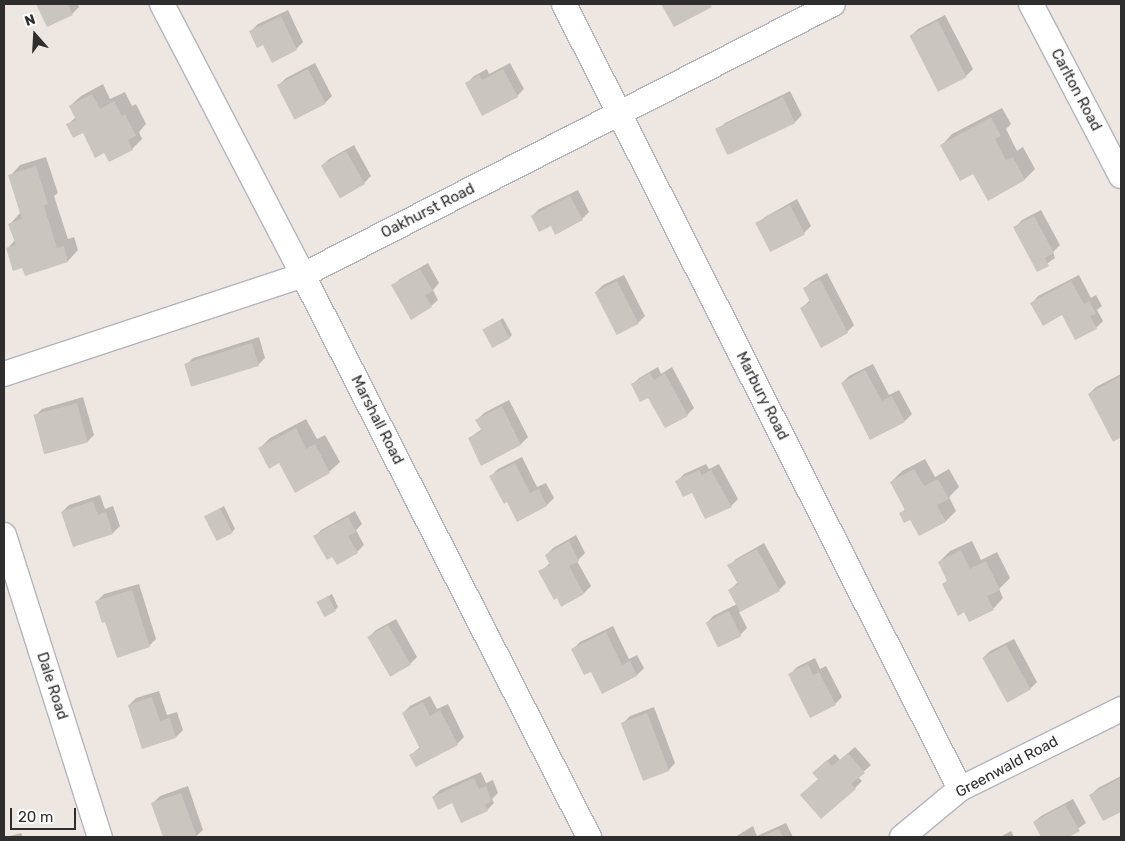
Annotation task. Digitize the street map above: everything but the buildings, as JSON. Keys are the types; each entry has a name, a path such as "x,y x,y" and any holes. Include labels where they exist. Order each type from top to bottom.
{"street":[{"name":"Marshall Road","path":"162,4 304,274 589,837"},
{"name":"Marbury Road","path":"564,4 960,789"},
{"name":"Oakhurst Road","path":"4,374 304,274 833,4"},
{"name":"Carlton Road","path":"1031,4 1121,176"},
{"name":"Dale Road","path":"4,535 100,837"},
{"name":"Greenwald Road","path":"902,837 960,789 1121,709"}]}
